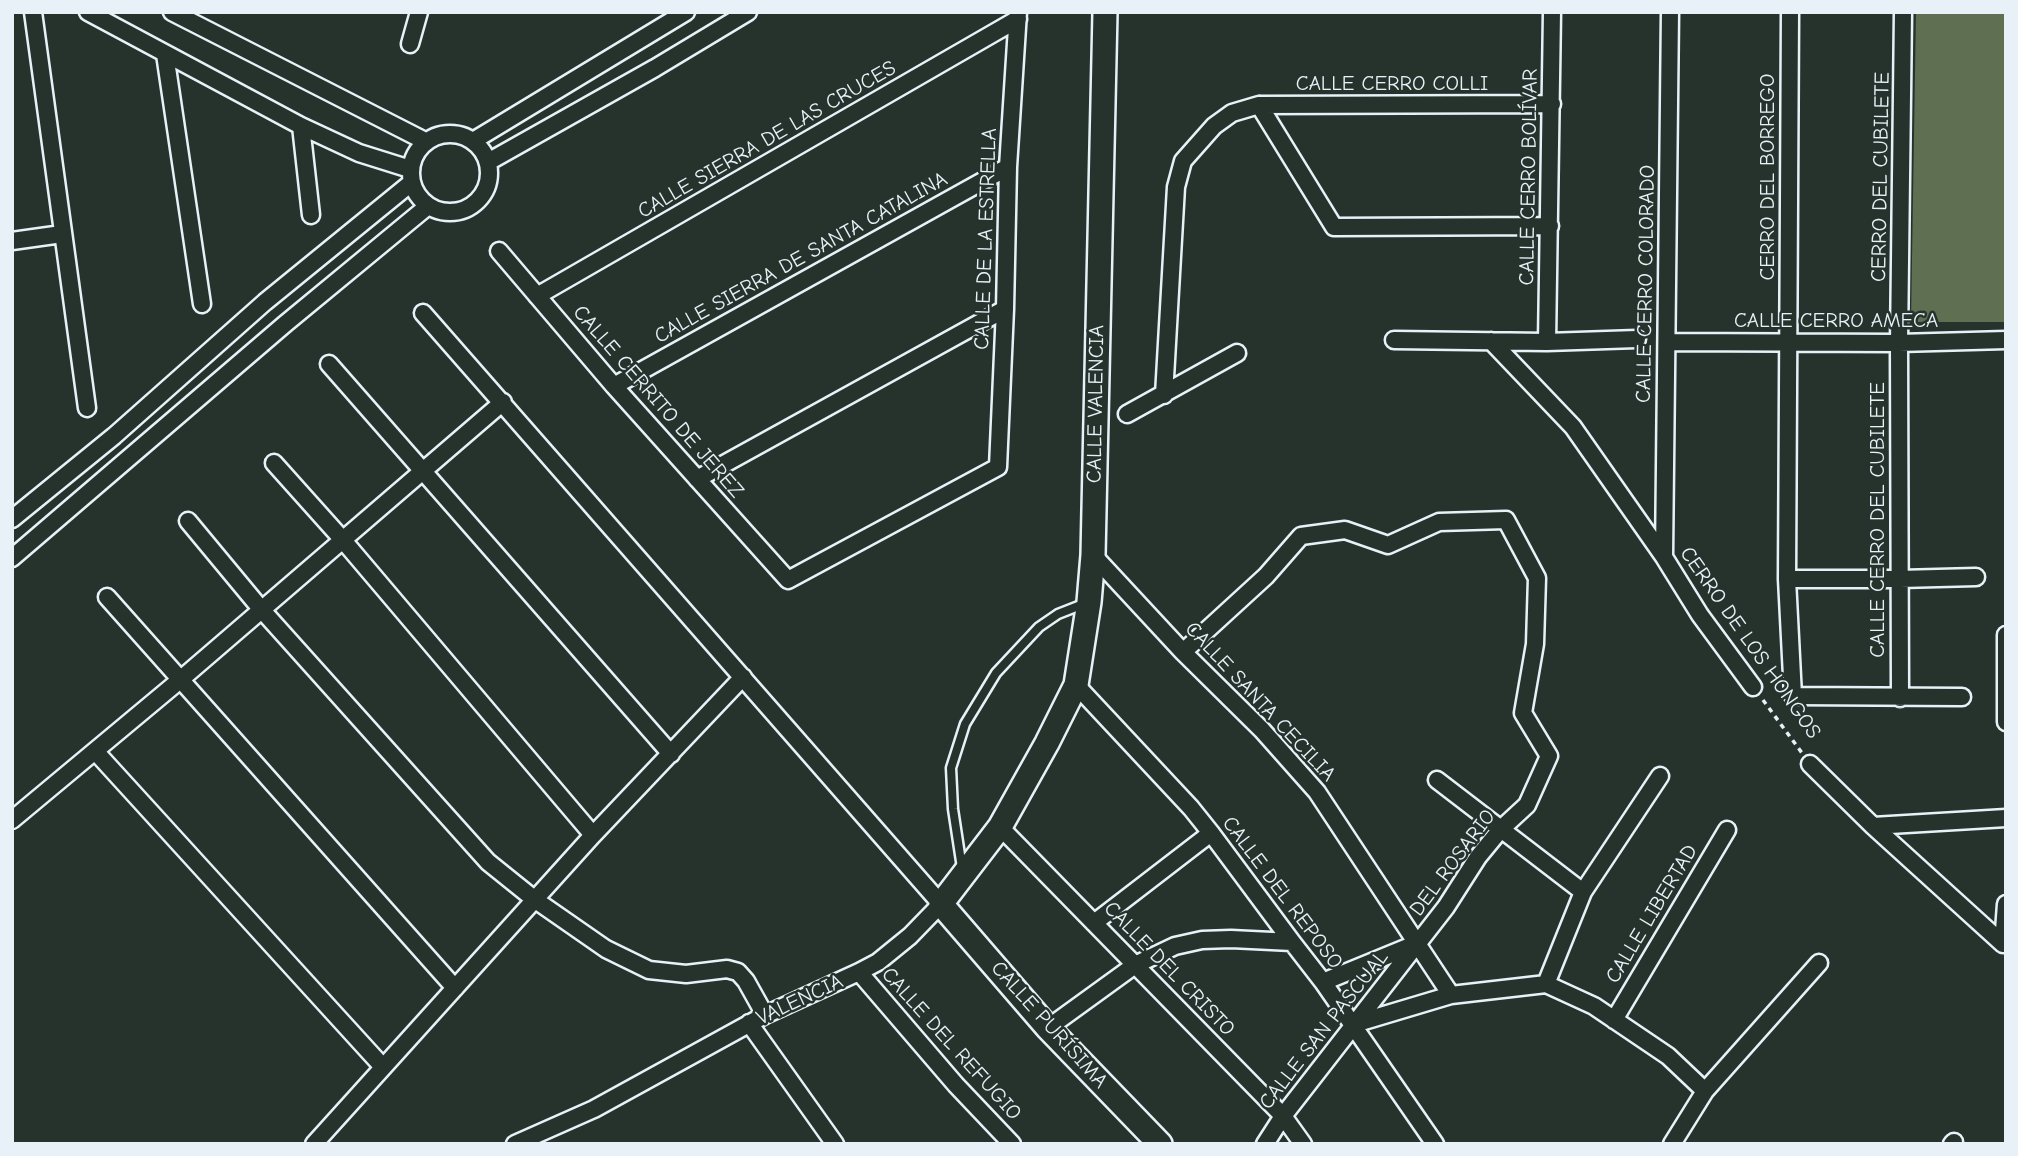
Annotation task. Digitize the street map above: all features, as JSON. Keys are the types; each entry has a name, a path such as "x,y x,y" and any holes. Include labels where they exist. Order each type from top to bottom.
{"street":[{"path":"33,12 87,408"},
{"path":"88,12 302,126 411,176"},
{"path":"172,12 425,141"},
{"path":"410,44 419,12"},
{"path":"473,141 687,12"},
{"path":"488,162 748,12"},
{"name":"CALLE VALENCIA","path":"1026,783 1076,685 1089,602 1093,555 1105,12"},
{"name":"CALLE CERRO BOLÍVAR","path":"1547,342 1552,12"},
{"name":"CALLE CERRO COLORADO","path":"1664,557 1670,12"},
{"name":"CERRO DEL BORREGO","path":"1790,12 1787,579 1793,696 1900,698"},
{"name":"CERRO DEL CUBILETE","path":"1899,343 1903,12"},
{"name":"CALLE DE LA ESTRELLA","path":"789,580 998,467 1008,167 1018,16"},
{"name":"CALLE SIERRA DE LAS CRUCES","path":"537,296 1018,16"},
{"path":"165,54 202,304"},
{"name":"CALLE CERRO COLLI","path":"1164,395 1175,187 1183,161 1214,126 1232,113 1259,105 1552,104"},
{"path":"1259,105 1334,227 1550,226"},
{"path":"302,126 311,215"},
{"path":"454,133 473,141 480,146 488,162 489,181 481,198 465,210 446,212 428,206 415,192 411,176 413,158 418,149 425,141 444,134 454,133"},
{"name":"CALLE SIERRA DE SANTA CATALINA","path":"614,386 1008,167"},
{"path":"12,519 114,436 411,176"},
{"path":"12,558 285,324 428,206"},
{"path":"12,241 62,234"},
{"name":"CALLE CERRITO DE JEREZ","path":"499,251 614,386 789,580"},
{"path":"697,479 1005,309"},
{"path":"423,313 941,904"},
{"path":"1394,340 1547,342 1637,339"},
{"name":"CALLE CERRO AMECA","path":"1667,342 1899,343 2006,340"},
{"name":"CERRO DE LOS HONGOS","path":"1491,341 1573,427 1664,557 1700,615 1753,687"},
{"name":"CALLE CERRO DEL CUBILETE","path":"1899,343 1900,698"},
{"path":"1127,414 1237,353"},
{"path":"329,364 671,754"},
{"path":"12,820 180,680 503,402"},
{"path":"274,463 342,539 593,835"},
{"name":"DEL ROSARIO","path":"1184,652 1266,576 1301,536 1345,530 1388,545 1439,522 1506,520 1537,578 1535,644 1523,713 1549,756 1527,805 1501,829 1478,857 1446,907 1418,943 1323,982"},
{"path":"188,521 261,609 488,862 534,899 606,949 649,970 686,974 727,969 738,972 765,1015"},
{"name":"CALLE SANTA CECILIA","path":"1093,555 1262,730 1317,792 1451,995"},
{"path":"1787,579 1976,577"},
{"path":"107,597 454,988"},
{"path":"2006,635 2006,722"},
{"path":"314,1144 534,899 743,677"},
{"name":"CALLE DEL REPOSO","path":"1076,685 1211,833 1323,982 1435,1144"},
{"path":"1900,698 1962,697"},
{"path":"95,751 383,1067"},
{"name":"CERRO DE LOS HONGOS","path":"1810,764 1873,826 2003,944 2006,904"},
{"path":"1546,984 1583,892 1660,776"},
{"path":"1437,780 1583,892"},
{"name":"VALENCIA","path":"515,1144 594,1109 749,1023 878,962 910,936 941,904 1000,827 1026,783"},
{"path":"1873,826 2006,818"},
{"name":"CALLE DEL CRISTO","path":"1000,827 1283,1116 1303,1144"},
{"name":"CALLE LIBERTAD","path":"1614,1020 1727,830"},
{"path":"1094,923 1211,833"},
{"name":"CALLE PURÍSIMA","path":"941,904 1048,1028 1160,1144"},
{"path":"1048,1028 1135,965 1175,946 1202,940 1231,939 1292,942"},
{"name":"CALLE SAN PASCUAL","path":"1265,1144 1353,1024 1418,943"},
{"path":"1672,1144 1705,1090 1819,963"},
{"name":"CALLE DEL REFUGIO","path":"859,972 956,1085 1012,1144"},
{"path":"1353,1024 1451,995 1546,984 1594,1006 1668,1056 1705,1090"},
{"path":"749,1023 835,1144"}],"lane":[{"path":"963,874 953,809 951,768 965,724 996,673 1039,627 1058,614 1089,602"}],"path":[{"name":"CERRO DE LOS HONGOS","path":"1753,687 1810,764"}],"green space":[{"path":"1916,12 2006,12 2006,322 1911,322"}]}
